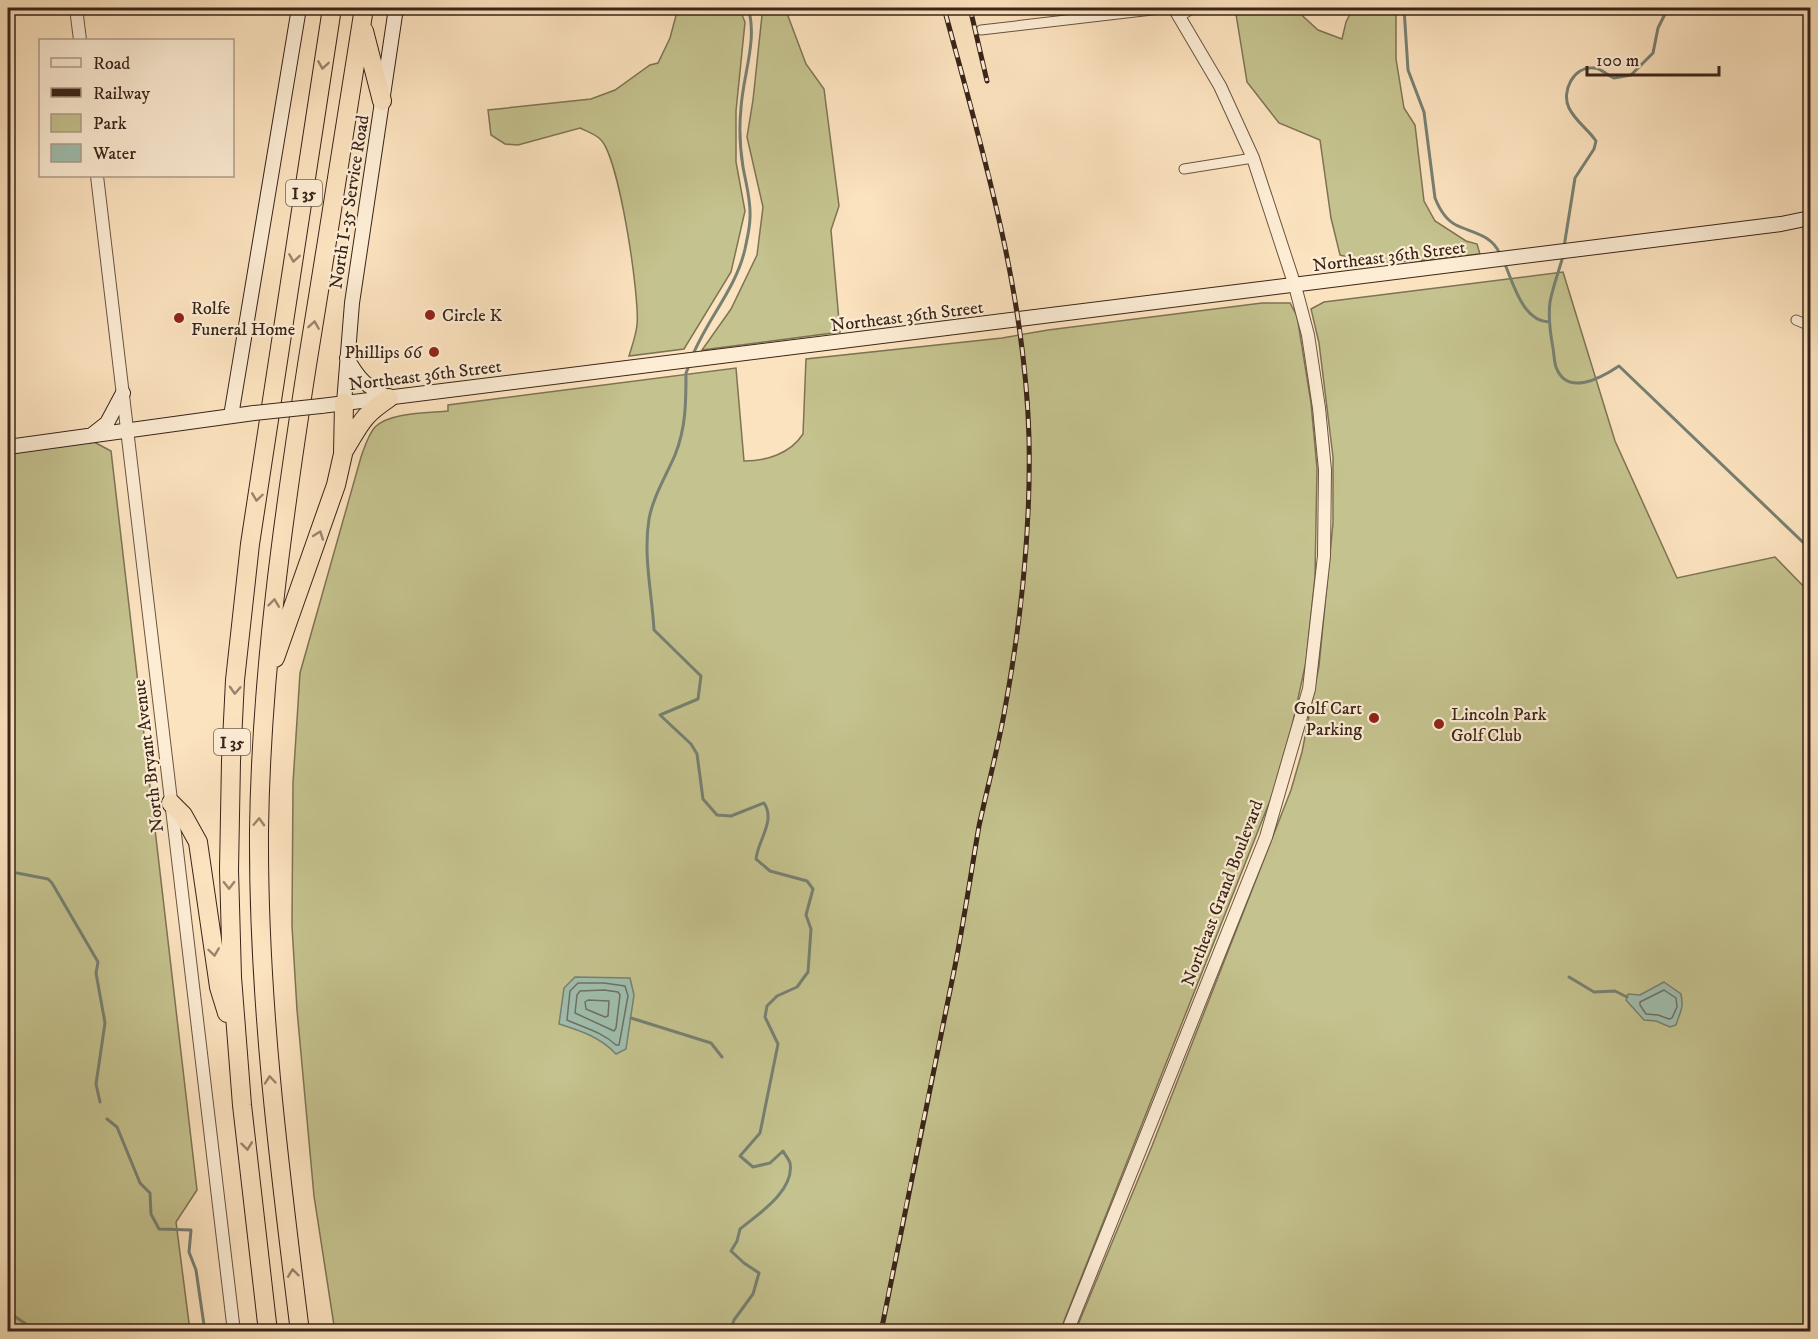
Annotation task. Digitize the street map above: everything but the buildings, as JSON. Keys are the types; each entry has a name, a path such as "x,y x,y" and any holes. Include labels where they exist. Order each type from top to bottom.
{"highway":[{"name":"I 35","path":"268,1332 237,1046 230,926 229,842 235,680 241,616 265,439 332,8"},
{"name":"I 35","path":"300,1332 275,1134 263,993 259,829 266,682 273,609 296,439 363,14"},
{"path":"363,14 382,101"},
{"path":"343,453 360,423 370,411 389,398"},
{"path":"266,682 336,485 343,453 344,403"},
{"path":"171,803 183,815 198,843 219,987 237,1046"}],"main road":[{"path":"231,416 299,8"},
{"name":"North I-35 Service Road","path":"344,403 352,303 396,8"},
{"name":"Northeast 36th Street","path":"8,447 254,413 1295,286 1781,224 1810,218"},
{"path":"347,358 359,378 368,387 389,398"},
{"path":"92,435 107,423 123,393"}],"street":[{"path":"76,8 80,39"},
{"path":"981,30 1168,8"},
{"path":"1177,12 1194,8"},
{"name":"Northeast Grand Boulevard","path":"1067,1332 1266,837 1309,689 1324,558 1325,470 1319,408 1308,335 1295,286 1253,158 1220,87 1177,12"},
{"path":"1184,169 1253,158"},
{"name":"North Bryant Avenue","path":"97,177 234,1332"},
{"path":"1796,321 1810,326"}],"green space":[{"path":"678,8 739,8 745,22 736,111 736,162 745,211 731,272 684,349 629,356 637,325 635,287 621,198 607,150 598,137 580,128 518,145 505,144 491,135 488,110 591,99 615,90 650,65 658,63 670,38"},
{"path":"760,8 785,8 806,64 824,89 839,206 831,230 840,332 702,350 731,309 757,255 763,207 747,137 762,15"},
{"path":"1235,8 1294,8 1318,30 1342,39 1346,22 1353,8 1396,8 1396,59 1404,108 1415,125 1424,201 1435,221 1466,241 1477,244 1480,254 1392,262 1340,255 1331,218 1320,140 1279,123 1247,82"},
{"path":"1563,272 1615,441 1677,578 1775,557 1810,593 1810,1331 1075,1332 1152,1146 1291,790 1302,752 1319,666 1333,523 1333,457 1319,343 1311,309 1324,302"},
{"path":"1262,303 1290,303 1297,316 1311,403 1317,468 1315,577 1306,662 1287,749 1275,788 1060,1331 335,1332 314,1196 297,1010 292,926 293,783 300,673 361,457 375,427 390,418 399,416 448,411 448,405 736,368 744,461 761,460 791,447 803,434 806,359 1002,338"},
{"path":"94,442 111,451 197,1190 176,1222 190,1331 8,1331 8,454"}],"water":[{"path":"575,977 630,978 634,995 626,1049 616,1054 597,1039 559,1024 564,988"},
{"path":"1664,982 1681,994 1682,999 1676,1025 1670,1027 1656,1021 1644,1020 1626,1000 1628,994 1640,995"}],"waterway":[{"path":"692,357 741,264 749,229 750,204 742,160 740,130 742,96 751,45 751,20 748,8"},
{"path":"1404,8 1408,70 1424,112 1435,198 1449,220 1486,238 1492,242 1500,254"},
{"path":"1564,247 1575,178 1594,149 1596,141 1569,108 1567,95 1571,81 1580,71 1587,68 1597,68 1614,78 1631,75 1653,53 1658,28 1668,8"},
{"path":"1563,256 1551,296 1549,313 1555,362 1561,376 1568,381 1585,382 1594,380 1619,366 1810,549"},
{"path":"1504,262 1525,308 1540,320 1549,322"},
{"path":"689,366 686,373 681,435 675,455 653,503 649,519 647,561 654,630 701,676 698,699 660,715 691,744 697,754 703,799 717,815 731,816 764,803 768,817 756,859 770,871 807,881 813,889 806,915 811,929 808,972 797,987 777,996 767,1006 765,1017 778,1044 760,1133 740,1156 753,1167 770,1163 783,1151 790,1163 790,1173 787,1183 773,1201 740,1229 731,1251 759,1273 753,1294 734,1320 730,1332"},
{"path":"17,873 48,879 52,883 98,962 96,973 105,1023 96,1084 100,1102"},
{"path":"1569,977 1594,992 1615,991 1627,997"},
{"path":"631,1018 711,1043 722,1057"},
{"path":"107,1119 117,1127 140,1183 150,1193 151,1214 159,1229 191,1230 189,1252 196,1270 205,1332"},
{"path":"8,1312 29,1326 32,1332"}],"railway":[{"path":"881,1332 955,966 979,826 1004,714 1020,611 1028,508 1029,438 1026,383 1010,274 987,167 944,8"},
{"path":"970,8 987,81"}],"place":[{"name":"Circle K","path":"430,315"},
{"name":"Rolfe Funeral Home","path":"179,318"},
{"name":"Phillips 66","path":"434,352"},
{"name":"Golf Cart Parking","path":"1374,718"},
{"name":"Lincoln Park Golf Club","path":"1439,724"}]}
